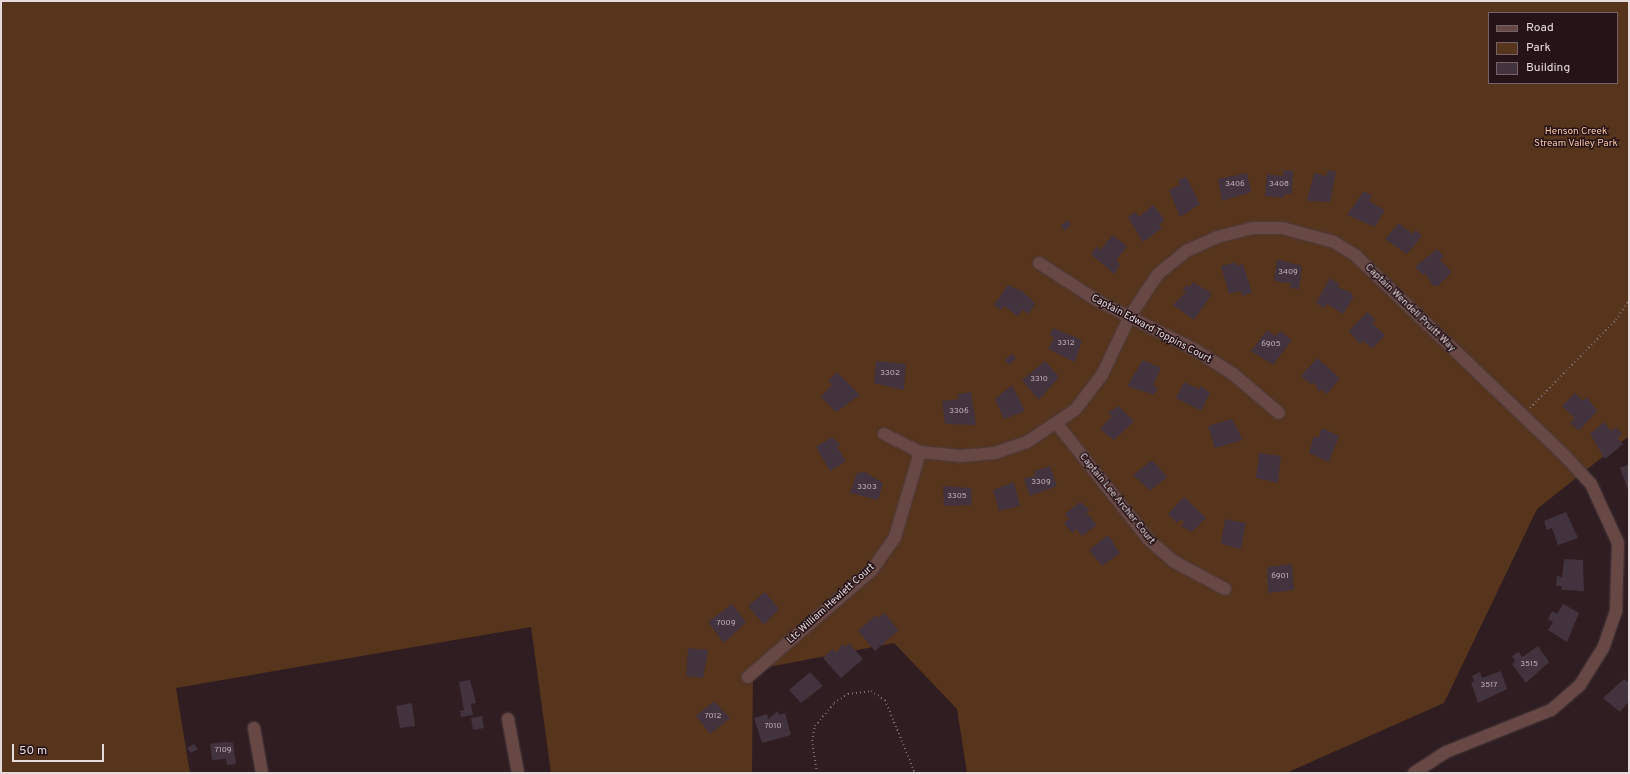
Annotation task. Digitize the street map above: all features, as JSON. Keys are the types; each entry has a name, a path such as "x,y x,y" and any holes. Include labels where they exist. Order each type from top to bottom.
{"street":[{"name":"Captain Wendell Pruitt Way","path":"884,434 920,452 961,456 995,453 1027,442 1057,424 1075,410 1102,375 1130,316 1158,274 1186,251 1252,228 1282,228 1308,233 1356,256 1523,415 1591,484 1605,508 1618,543 1616,611 1603,648 1580,685 1551,710 1446,752 1414,773"},
{"name":"Captain Edward Toppins Court","path":"1039,263 1098,301 1130,316 1233,374 1279,413"},
{"name":"Captain Lee Archer Court","path":"1057,424 1148,540 1179,565 1225,589"},
{"name":"Ltc William Hewlett Court","path":"748,677 872,570 895,537 920,452"},
{"path":"508,719 518,773"},
{"path":"254,728 262,773"}],"path":[{"path":"1523,415 1587,352 1616,320 1629,300"},
{"path":"817,773 812,741 815,726 834,703 848,694 871,691 885,700 915,773"}],"green space":[{"name":"Henson Creek Stream Valley Park","path":"1,1 1629,1 1629,436 1537,509 1444,703 1286,773 967,773 957,709 894,643 753,670 752,773 551,773 531,627 176,688 190,773 1,773"}],"building":[{"path":"1284,170 1293,171 1292,194 1284,194 1284,198 1265,196 1267,174 1283,176"},
{"path":"1328,170 1336,172 1330,202 1307,201 1314,173 1326,176"},
{"path":"1247,173 1251,192 1222,201 1218,179"},
{"path":"1186,177 1200,204 1180,217 1169,190 1180,185 1178,180"},
{"path":"1364,191 1372,196 1369,201 1385,210 1375,227 1347,215"},
{"path":"1153,205 1165,220 1159,225 1162,228 1143,242 1128,217 1135,212 1139,217"},
{"path":"1067,220 1071,224 1065,231 1061,226"},
{"path":"1399,223 1412,234 1416,230 1422,236 1407,254 1385,239"},
{"path":"1112,235 1127,246 1116,261 1120,264 1114,274 1091,254 1097,246 1101,250"},
{"path":"1437,249 1444,256 1440,260 1452,272 1438,286 1433,286 1425,273 1423,275 1415,267"},
{"path":"1277,259 1302,266 1299,289 1290,288 1291,283 1274,281"},
{"path":"1236,262 1237,266 1243,264 1252,293 1242,296 1241,291 1229,294 1221,266"},
{"path":"1330,278 1340,285 1338,287 1352,293 1353,298 1343,314 1327,304 1324,308 1316,303"},
{"path":"1193,282 1212,294 1194,320 1173,305 1186,292 1183,290 1186,285 1189,287"},
{"path":"1008,285 1022,291 1036,304 1028,314 1023,310 1017,316 1004,306 1001,310 994,305"},
{"path":"1367,312 1376,320 1372,323 1385,335 1372,349 1363,341 1360,344 1349,331"},
{"path":"1053,328 1082,340 1075,362 1048,349 1054,338 1050,335"},
{"path":"1267,330 1275,336 1280,331 1292,340 1273,365 1251,351"},
{"path":"1012,354 1016,358 1009,365 1005,360"},
{"path":"1317,358 1340,378 1327,394 1322,389 1319,392 1314,382 1312,385 1301,376"},
{"path":"1143,360 1161,368 1153,385 1158,388 1154,395 1127,386"},
{"path":"876,361 906,364 904,390 874,383"},
{"path":"1045,361 1059,377 1039,400 1022,380"},
{"path":"837,372 860,395 836,412 821,397 832,385 828,381"},
{"path":"1184,382 1199,389 1201,386 1210,393 1201,411 1176,398"},
{"path":"1012,385 1025,411 1004,419 995,399"},
{"path":"971,392 976,425 945,424 942,401 959,399 958,394"},
{"path":"1575,393 1583,401 1587,397 1597,411 1579,431 1570,423 1575,418 1562,406"},
{"path":"1118,406 1134,421 1114,440 1100,429 1112,416 1108,413"},
{"path":"1232,419 1243,440 1215,448 1208,426"},
{"path":"1604,422 1611,431 1616,427 1622,434 1617,438 1623,444 1605,459 1590,434"},
{"path":"1322,428 1339,436 1329,462 1309,453 1314,436 1318,438"},
{"path":"832,437 840,445 837,447 846,461 830,471 816,447"},
{"path":"1259,453 1281,456 1278,483 1256,478"},
{"path":"1152,460 1167,477 1150,491 1133,475"},
{"path":"1629,464 1629,493 1620,468"},
{"path":"1050,466 1057,486 1030,496 1024,479 1036,475 1034,471"},
{"path":"865,472 883,483 878,500 850,493 857,473"},
{"path":"1014,482 1020,506 999,511 993,490"},
{"path":"943,486 971,488 972,505 944,506"},
{"path":"1184,497 1206,518 1192,532 1181,526 1184,523 1181,519 1177,523 1168,514"},
{"path":"1080,502 1090,510 1086,512 1097,525 1082,536 1076,529 1072,533 1064,523 1069,519 1065,514"},
{"path":"1566,512 1578,538 1558,545 1552,528 1547,530 1544,521"},
{"path":"1225,519 1246,523 1241,549 1221,544"},
{"path":"1108,535 1120,553 1102,566 1089,550"},
{"path":"1564,559 1583,560 1584,591 1561,590 1562,586 1556,586 1557,576 1562,577"},
{"path":"1292,564 1294,590 1268,593 1267,567"},
{"path":"765,592 779,609 764,625 748,606"},
{"path":"732,604 746,622 724,643 708,622"},
{"path":"1563,604 1579,613 1567,642 1548,630 1553,622 1548,619 1552,611 1557,614"},
{"path":"884,613 899,630 875,651 858,631 876,615 878,618"},
{"path":"849,643 863,659 841,678 823,658 833,649 837,653 842,644 845,647"},
{"path":"1538,646 1549,662 1526,683 1512,664 1515,661 1512,656 1519,652 1522,657"},
{"path":"688,648 708,650 703,678 686,676"},
{"path":"1501,671 1507,689 1478,703 1471,682 1474,681 1472,676 1480,672 1482,678"},
{"path":"810,672 823,686 801,703 789,690"},
{"path":"1624,679 1629,683 1629,701 1620,712 1603,698"},
{"path":"470,680 476,703 471,704 473,715 461,717 460,711 464,710 459,682"},
{"path":"714,701 730,718 710,734 696,716"},
{"path":"412,703 415,726 400,728 396,706"},
{"path":"778,711 779,715 785,713 791,735 762,743 754,718 767,714 768,719"},
{"path":"482,716 484,728 473,730 471,718"},
{"path":"225,742 233,743 236,764 227,765 226,759 212,760 210,744"},
{"path":"194,744 198,749 191,753 187,748"}]}
